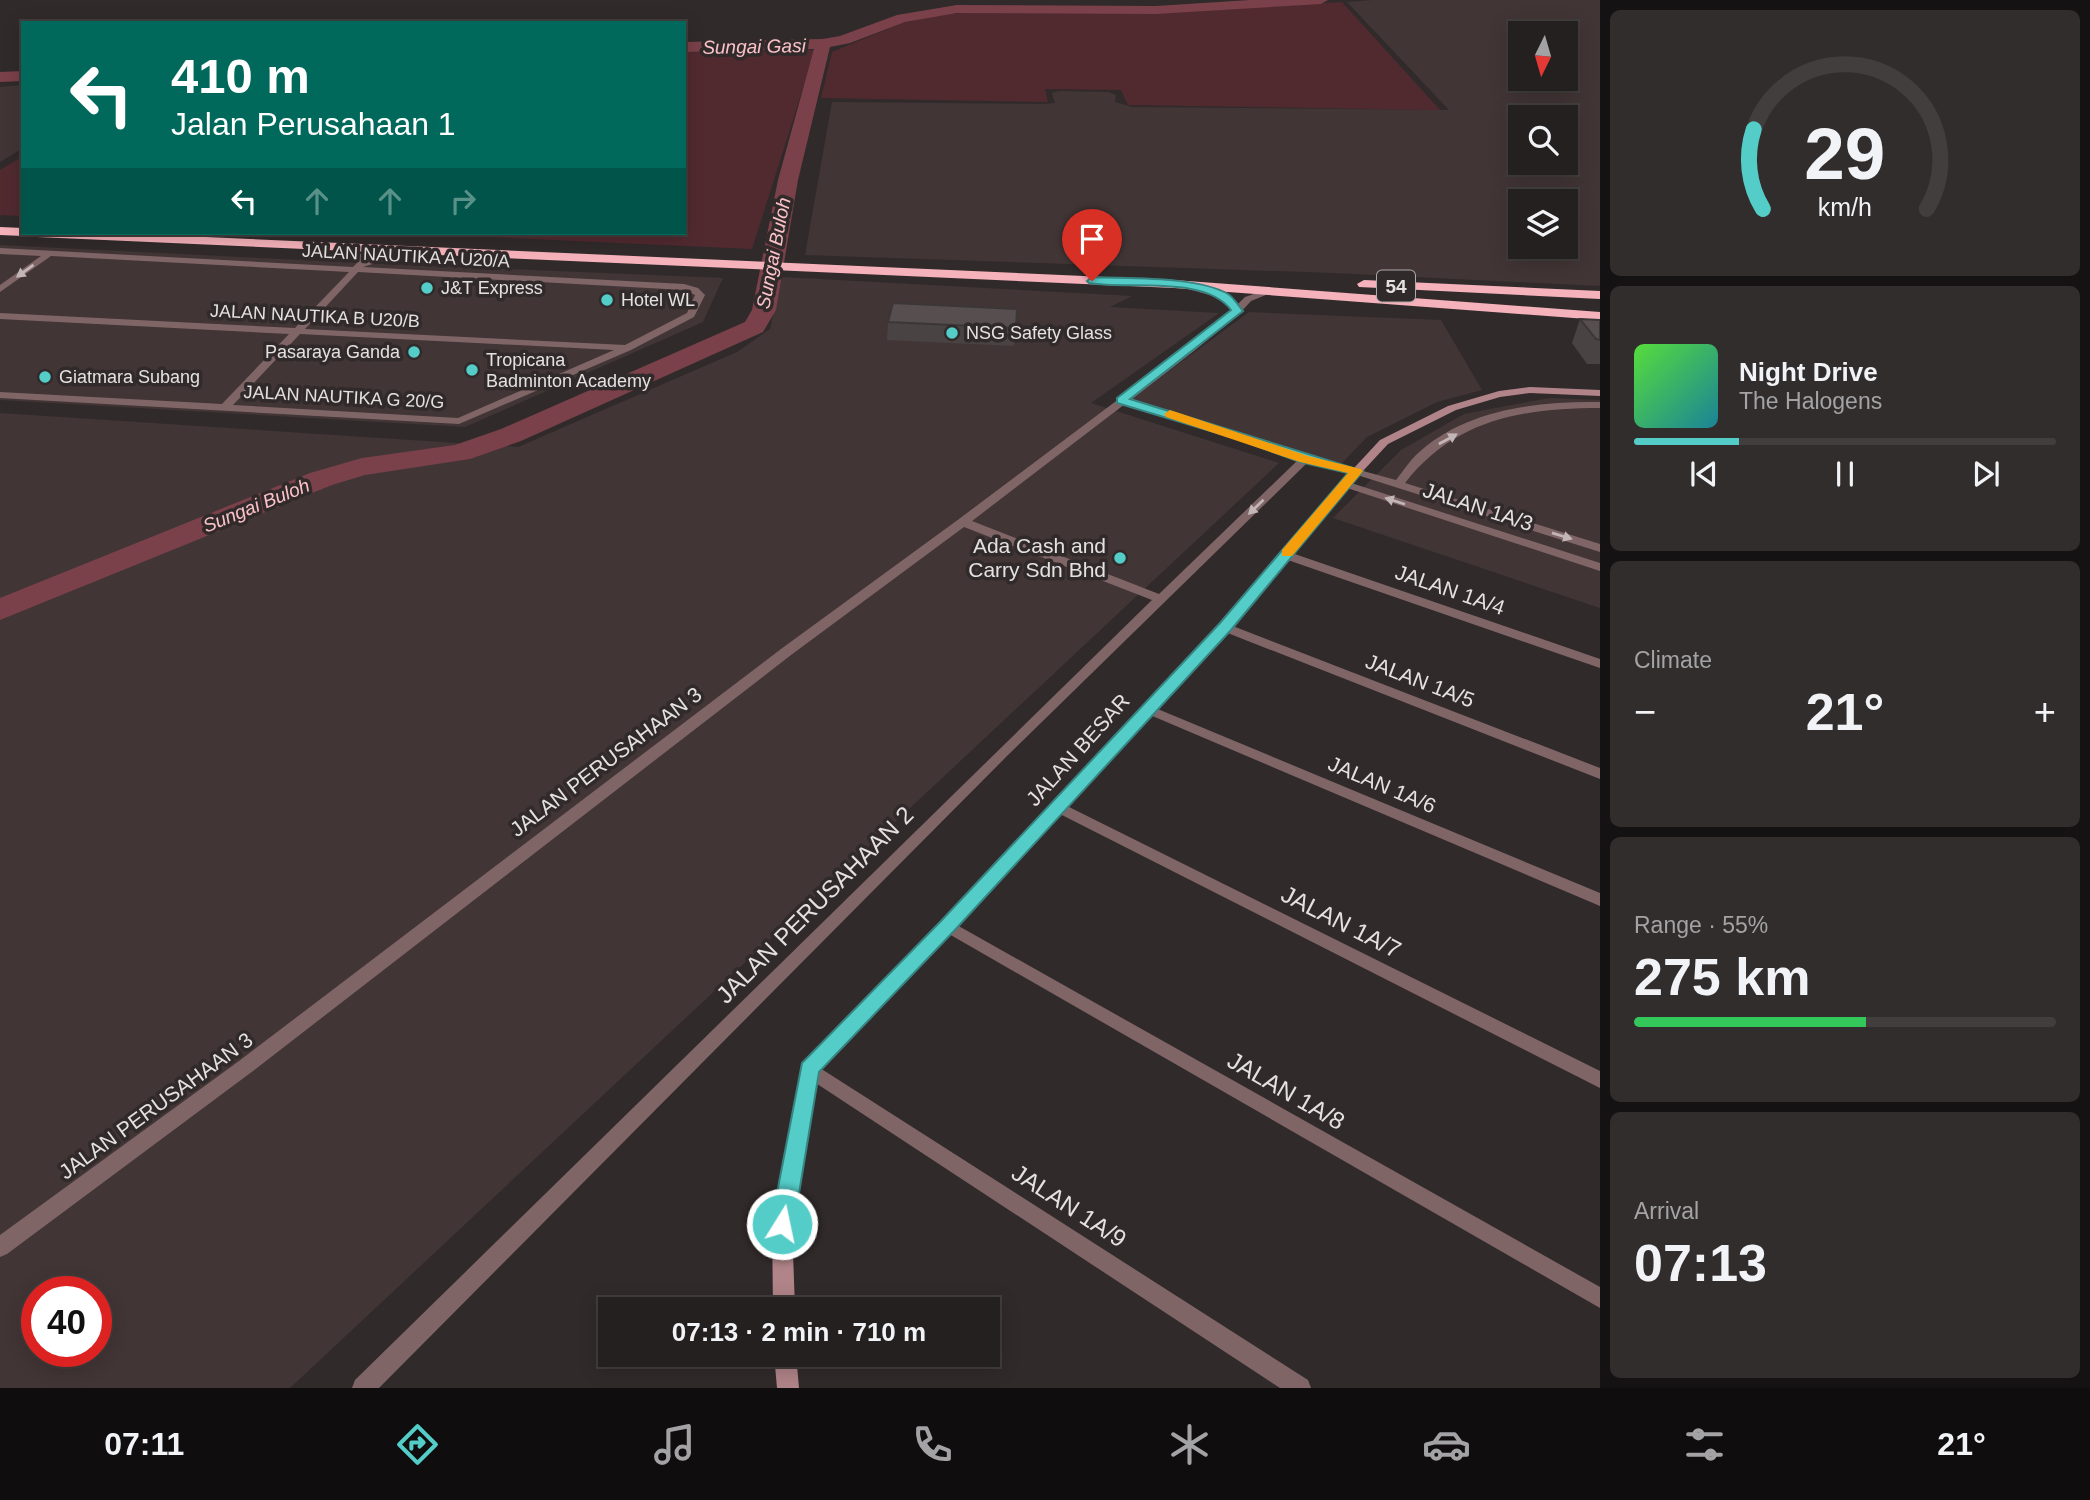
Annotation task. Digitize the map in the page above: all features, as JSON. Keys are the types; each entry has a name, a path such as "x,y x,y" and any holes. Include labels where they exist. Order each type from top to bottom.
{"highway":[{"path":"0,225 21,226"},
{"path":"0,231 21,232"},
{"name":"54","path":"77,235 410,251 740,262"},
{"name":"54","path":"216,235 1174,284 1600,316"},
{"name":"54","path":"792,265 1193,277 1600,295"},
{"path":"1193,277 1334,289 1600,303"}],"street":[{"path":"340,248 357,255 359,266"},
{"name":"JALAN NAUTIKA A U20/A","path":"0,251 359,266 684,287"},
{"path":"224,408 359,266 410,251"},
{"path":"0,289 49,254"},
{"path":"1174,284 1227,297 1237,311"},
{"name":"JALAN NAUTIKA G 20/G","path":"0,394 460,421 628,348 691,315 700,295 695,290 684,287"},
{"name":"JALAN PERUSAHAAN 3","path":"0,1247 246,1066 786,652 963,522 1237,311 1248,299 1271,291"},
{"name":"JALAN NAUTIKA B U20/B","path":"0,316 628,348"},
{"name":"JALAN BESAR","path":"809,1069 948,926 1225,627 1345,484 1384,442 1452,408 1499,394 1530,390 1600,393"},
{"name":"JALAN 1A/3","path":"1121,400 1600,548"},
{"path":"1398,484 1425,452 1471,426 1516,410 1557,404 1600,405"},
{"name":"JALAN PERUSAHAAN 2","path":"363,1388 1003,752 1305,459"},
{"name":"JALAN 1A/3","path":"1345,484 1600,566"},
{"path":"963,522 1161,599"},
{"name":"JALAN 1A/4","path":"1286,555 1600,664"},
{"name":"JALAN 1A/5","path":"1225,627 1600,774"},
{"name":"JALAN 1A/6","path":"1148,709 1600,900"},
{"name":"JALAN 1A/7","path":"1059,807 1600,1080"},
{"name":"JALAN 1A/8","path":"948,926 1600,1298"},
{"path":"784,1297 782,1224 809,1069"},
{"name":"JALAN 1A/9","path":"809,1069 1300,1388"},
{"path":"786,1367 788,1388"}],"shaded area":[{"path":"1600,0 1600,286 1334,273 805,255 832,102 1044,104 1055,103 1052,93 1059,91 1108,92 1116,95 1115,102 1132,107 1449,110 1347,2"},
{"path":"1342,2 1440,110 1128,105 1121,90 1045,89 1048,102 821,98 832,52 902,23 937,15 973,12 1171,13"},
{"path":"815,50 752,249 440,235 686,235 686,52"},
{"path":"21,85 21,149 0,162 0,87"},
{"path":"21,157 21,216 0,215 0,170"},
{"path":"0,245 723,278 703,322 465,427 0,400"},
{"path":"782,277 1132,296 1110,307 1219,313 1091,403 1279,463 290,1388 0,1388 0,413 518,447 737,352 770,329"},
{"path":"1249,312 1441,320 1482,390 1437,402 1367,437 1340,465 1130,400"},
{"path":"1549,398 1600,400 1600,608 1333,518 1401,450 1464,414"}],"building":[{"path":"893,303 1017,309 1016,328 888,322"},
{"path":"1580,319 1600,320 1600,340 1596,339"}],"waterway":[{"name":"Sungai Buloh","path":"823,44 844,40 902,18 957,9 1156,10 1321,0"},
{"name":"Sungai Buloh","path":"0,610 321,479 362,467 460,453 511,435 754,327 764,310 788,180 823,44"},
{"name":"Sungai Gasi","path":"686,47 823,44"},
{"name":"Sungai Gasi","path":"0,77 21,76"}],"slow traffic":[{"path":"1170,414 1305,459 1357,471 1287,553"}],"place":[{"name":"J&T Express","path":"427,288"},
{"name":"Hotel WL","path":"607,300"},
{"name":"NSG Safety Glass","path":"952,333"},
{"name":"Pasaraya Ganda","path":"414,352"},
{"name":"Tropicana Badminton Academy","path":"472,370"},
{"name":"Giatmara Subang","path":"45,377"},
{"name":"Ada Cash and Carry Sdn Bhd","path":"1120,558"}],"route":[{"path":"782,1224 809,1069 948,926 1225,627 1357,471 1305,459 1199,422 1121,400 1191,349 1237,311 1227,297 1213,292 1174,284 1092,281"}]}
